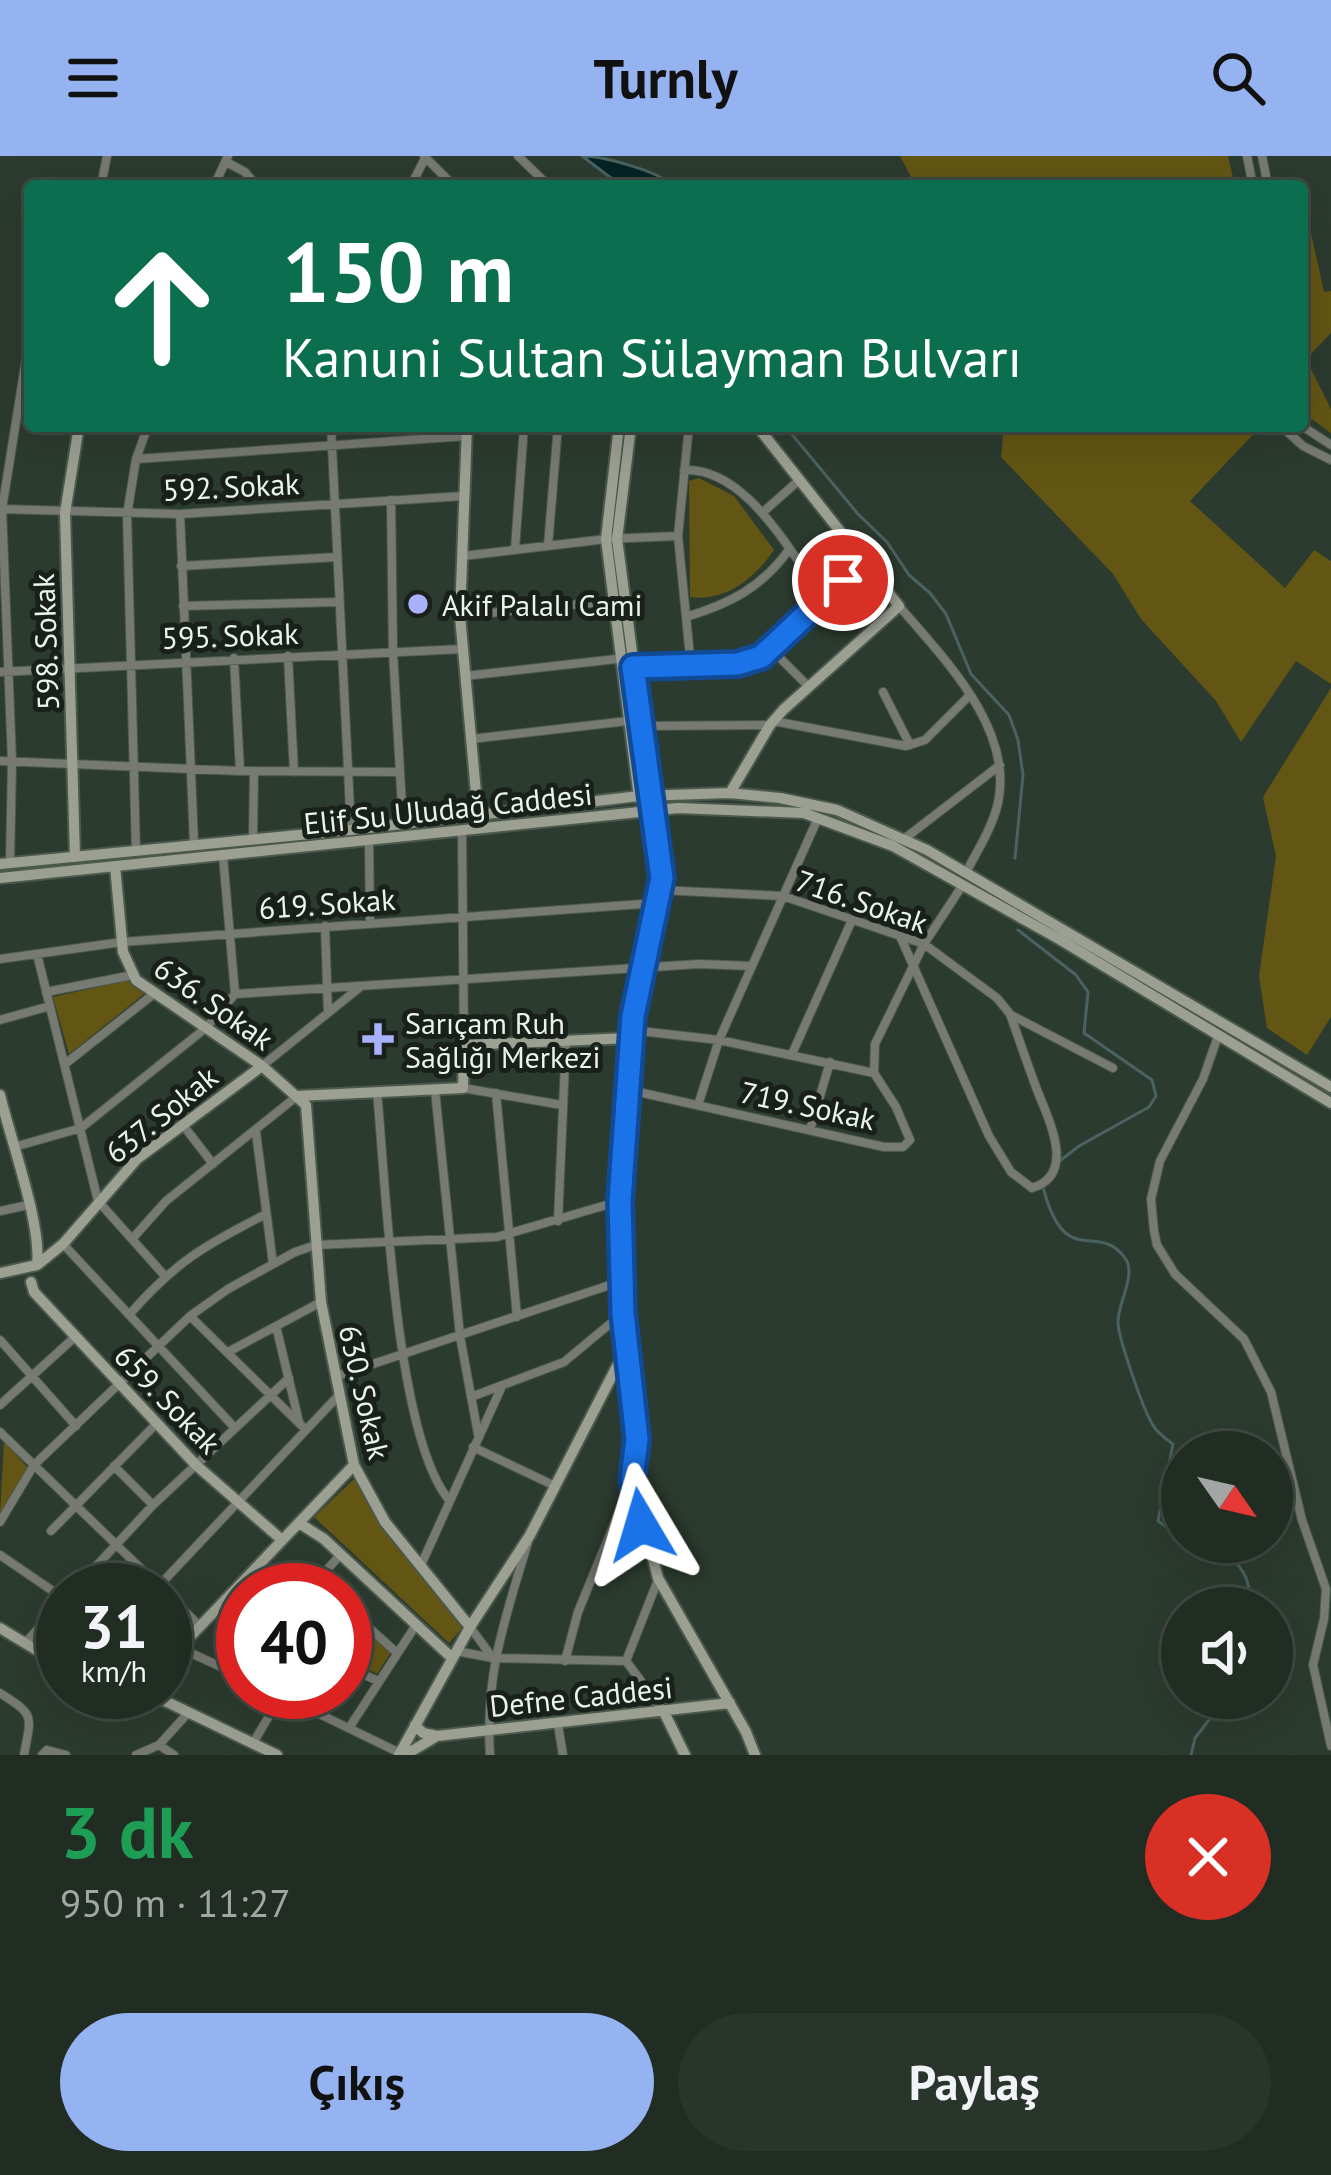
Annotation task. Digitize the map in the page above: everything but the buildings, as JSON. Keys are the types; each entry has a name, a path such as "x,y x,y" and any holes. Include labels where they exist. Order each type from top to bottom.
{"street":[{"path":"518,156 543,180"},
{"path":"529,166 542,156"},
{"path":"424,157 448,180"},
{"path":"227,159 252,180"},
{"path":"5,864 13,761 4,672 1,509 24,376"},
{"name":"598. Sokak","path":"75,857 65,513 79,432"},
{"path":"136,850 127,515 136,459 146,432"},
{"path":"331,432 351,830"},
{"path":"136,459 332,447 459,432"},
{"path":"467,432 460,616 478,814"},
{"path":"515,550 524,432"},
{"path":"548,546 558,432"},
{"path":"565,1660 578,1612 632,1479 637,1439 623,1313 620,1201 631,1034 661,870 647,812 642,726 612,601 619,432"},
{"path":"630,432 612,539 628,661 628,721 645,796"},
{"path":"688,432 678,536 691,667"},
{"path":"761,432 969,696 996,745 1000,765 997,808 966,872"},
{"path":"1287,432 1331,460"},
{"path":"684,470 720,476 737,487 825,598"},
{"path":"762,513 797,482"},
{"name":"592. Sokak","path":"1,509 181,514 464,496"},
{"path":"391,500 393,652 403,824"},
{"path":"181,514 194,843"},
{"path":"461,556 678,536"},
{"path":"686,616 719,607 747,592 788,551"},
{"path":"181,566 337,556"},
{"path":"465,676 628,661 691,667 747,662 772,650 861,561"},
{"path":"460,616 612,601"},
{"path":"182,606 338,602"},
{"path":"730,793 772,723 807,685 898,606"},
{"name":"595. Sokak","path":"4,672 462,649"},
{"path":"772,650 807,685"},
{"path":"289,656 294,772"},
{"path":"234,658 240,771"},
{"path":"883,692 910,745"},
{"path":"642,726 772,723 887,745 910,745 925,740 969,696"},
{"path":"471,739 628,721"},
{"path":"0,760 240,771 399,772"},
{"path":"904,838 1000,765"},
{"path":"254,771 254,838"},
{"name":"Elif Su Uludağ Caddesi","path":"5,864 645,796 730,793 820,805 904,838 966,872 1331,1102"},
{"name":"Elif Su Uludağ Caddesi","path":"0,878 647,812 756,808 818,817 877,838 1331,1087"},
{"path":"698,1105 719,1040 818,817"},
{"path":"0,819 11,819"},
{"path":"462,831 464,1088"},
{"path":"369,841 370,922"},
{"path":"13,1148 81,1128 207,1027 235,994 224,856"},
{"name":"636. Sokak","path":"115,866 122,943 133,975 298,1096"},
{"name":"719. Sokak","path":"625,1089 903,1147 910,1140 874,1072 875,1044 924,944 962,886"},
{"name":"716. Sokak","path":"659,897 783,896 924,944 997,998 1010,1014 1056,1134 1056,1164 1042,1185 1032,1188 1011,1172 989,1136 911,968"},
{"name":"619. Sokak","path":"0,958 233,933 464,920 659,897"},
{"path":"792,1054 853,920"},
{"path":"326,926 328,1013"},
{"path":"900,936 911,968"},
{"path":"37,954 98,1201 164,1275"},
{"path":"235,994 699,964 752,966"},
{"path":"46,992 133,975"},
{"name":"637. Sokak","path":"37,1265 64,1244 137,1160 361,986"},
{"path":"65,1064 155,993"},
{"path":"0,1020 50,1006"},
{"path":"1010,1014 1113,1067"},
{"path":"1221,1029 1203,1079 1160,1161 1151,1199 1154,1231 1175,1274 1244,1339 1270,1392 1302,1520 1326,1589 1313,1665 1331,1746"},
{"path":"464,1046 631,1034 719,1040 874,1072"},
{"path":"558,1221 566,1040"},
{"path":"810,1131 830,1062"},
{"path":"434,1088 460,1336 478,1434"},
{"path":"132,1239 166,1201 298,1096 464,1088 562,1105"},
{"path":"377,1090 404,1354 424,1451 434,1479 449,1500"},
{"path":"496,1093 517,1317"},
{"name":"630. Sokak","path":"298,1096 308,1111 321,1302 354,1466 385,1522 493,1658"},
{"path":"0,1097 38,1253 31,1282"},
{"path":"183,1126 213,1164"},
{"path":"256,1131 273,1264"},
{"path":"0,1522 34,1465 190,1316 273,1264 316,1245 450,1242 508,1235 620,1201"},
{"path":"0,1211 28,1205"},
{"path":"129,1315 164,1275 195,1251 266,1214"},
{"path":"64,1244 235,1428"},
{"path":"0,1273 37,1265"},
{"path":"338,1376 622,1281"},
{"name":"659. Sokak","path":"31,1282 34,1292 156,1424 282,1540"},
{"path":"228,1352 321,1302"},
{"path":"471,1397 564,1362 623,1313"},
{"path":"190,1316 303,1427"},
{"path":"276,1326 303,1427"},
{"path":"1,1402 76,1336"},
{"path":"0,1340 76,1426"},
{"path":"401,1754 454,1654 530,1535 616,1366 627,1357"},
{"path":"99,1563 153,1505 289,1378"},
{"path":"421,1566 502,1386"},
{"path":"184,1563 303,1427 340,1394"},
{"path":"51,1532 156,1424"},
{"path":"0,1432 134,1563"},
{"path":"473,1447 555,1486"},
{"path":"114,1466 153,1505"},
{"path":"192,1634 354,1466"},
{"path":"632,1479 658,1578 755,1755"},
{"path":"299,1523 454,1654 626,1660"},
{"path":"490,1755 493,1658 530,1535"},
{"path":"333,1563 341,1554"},
{"path":"0,1556 36,1581"},
{"path":"626,1660 658,1578"},
{"path":"192,1619 200,1626"},
{"path":"349,1728 417,1624"},
{"path":"0,1628 36,1648"},
{"path":"372,1630 397,1653"},
{"path":"26,1642 36,1631"},
{"path":"626,1660 664,1712 685,1755"},
{"path":"372,1678 379,1681"},
{"path":"0,1693 26,1709 32,1722 25,1755"},
{"name":"Defne Caddesi","path":"437,1736 730,1703"},
{"path":"192,1713 275,1755"},
{"path":"136,1755 159,1745 183,1719"},
{"path":"253,1743 265,1719"},
{"path":"330,1719 401,1754 423,1749 437,1736"},
{"path":"415,1725 437,1736"},
{"path":"558,1725 562,1755"},
{"path":"159,1745 174,1755"},
{"path":"42,1755 47,1750 65,1755"}],"shaded area":[{"path":"900,156 1228,156 1234,180 913,180"},
{"path":"1308,219 1324,292 1331,291 1331,333 1308,357"},
{"path":"1308,363 1331,409 1331,433 1308,416"},
{"path":"1003,432 1255,432 1190,501 1285,588 1314,550 1331,561 1331,684 1296,661 1241,742 1216,701 1141,619 1113,574 1001,457"},
{"path":"699,478 734,496 774,550 738,586 703,598 690,597 689,481"},
{"path":"1331,688 1331,1017 1307,1055 1267,1028 1259,976 1276,856 1263,797"},
{"path":"129,980 144,994 69,1054 53,997"},
{"path":"4,1441 28,1468 0,1515"},
{"path":"355,1478 373,1513 463,1627 449,1643 372,1571 372,1563 363,1563 314,1517"},
{"path":"372,1635 391,1652 377,1674 372,1672"}],"water":[{"path":"582,156 630,165 664,180 614,180"}],"waterway":[{"path":"790,432 887,542 909,575 930,593 946,614 971,674 1009,715 1023,775 1015,858"},
{"path":"1018,930 1076,975 1088,992 1084,1033 1152,1080 1156,1096 1149,1107 1061,1160"},
{"path":"1043,1187 1061,1229 1071,1237 1104,1243 1125,1258 1128,1280 1119,1329 1149,1417 1161,1434"},
{"path":"1161,1506 1161,1523"},
{"path":"1236,1563 1248,1587"},
{"path":"1191,1755 1195,1738 1210,1719"}],"place":[{"name":"Akif Palalı Cami","path":"418,604"},
{"name":"Sarıçam Ruh Sağlığı Merkezi","path":"378,1039"}],"route":[{"path":"641,1525 632,1479 637,1439 623,1313 620,1201 633,1016 662,878 633,667 737,664 761,657 843,580"}]}
